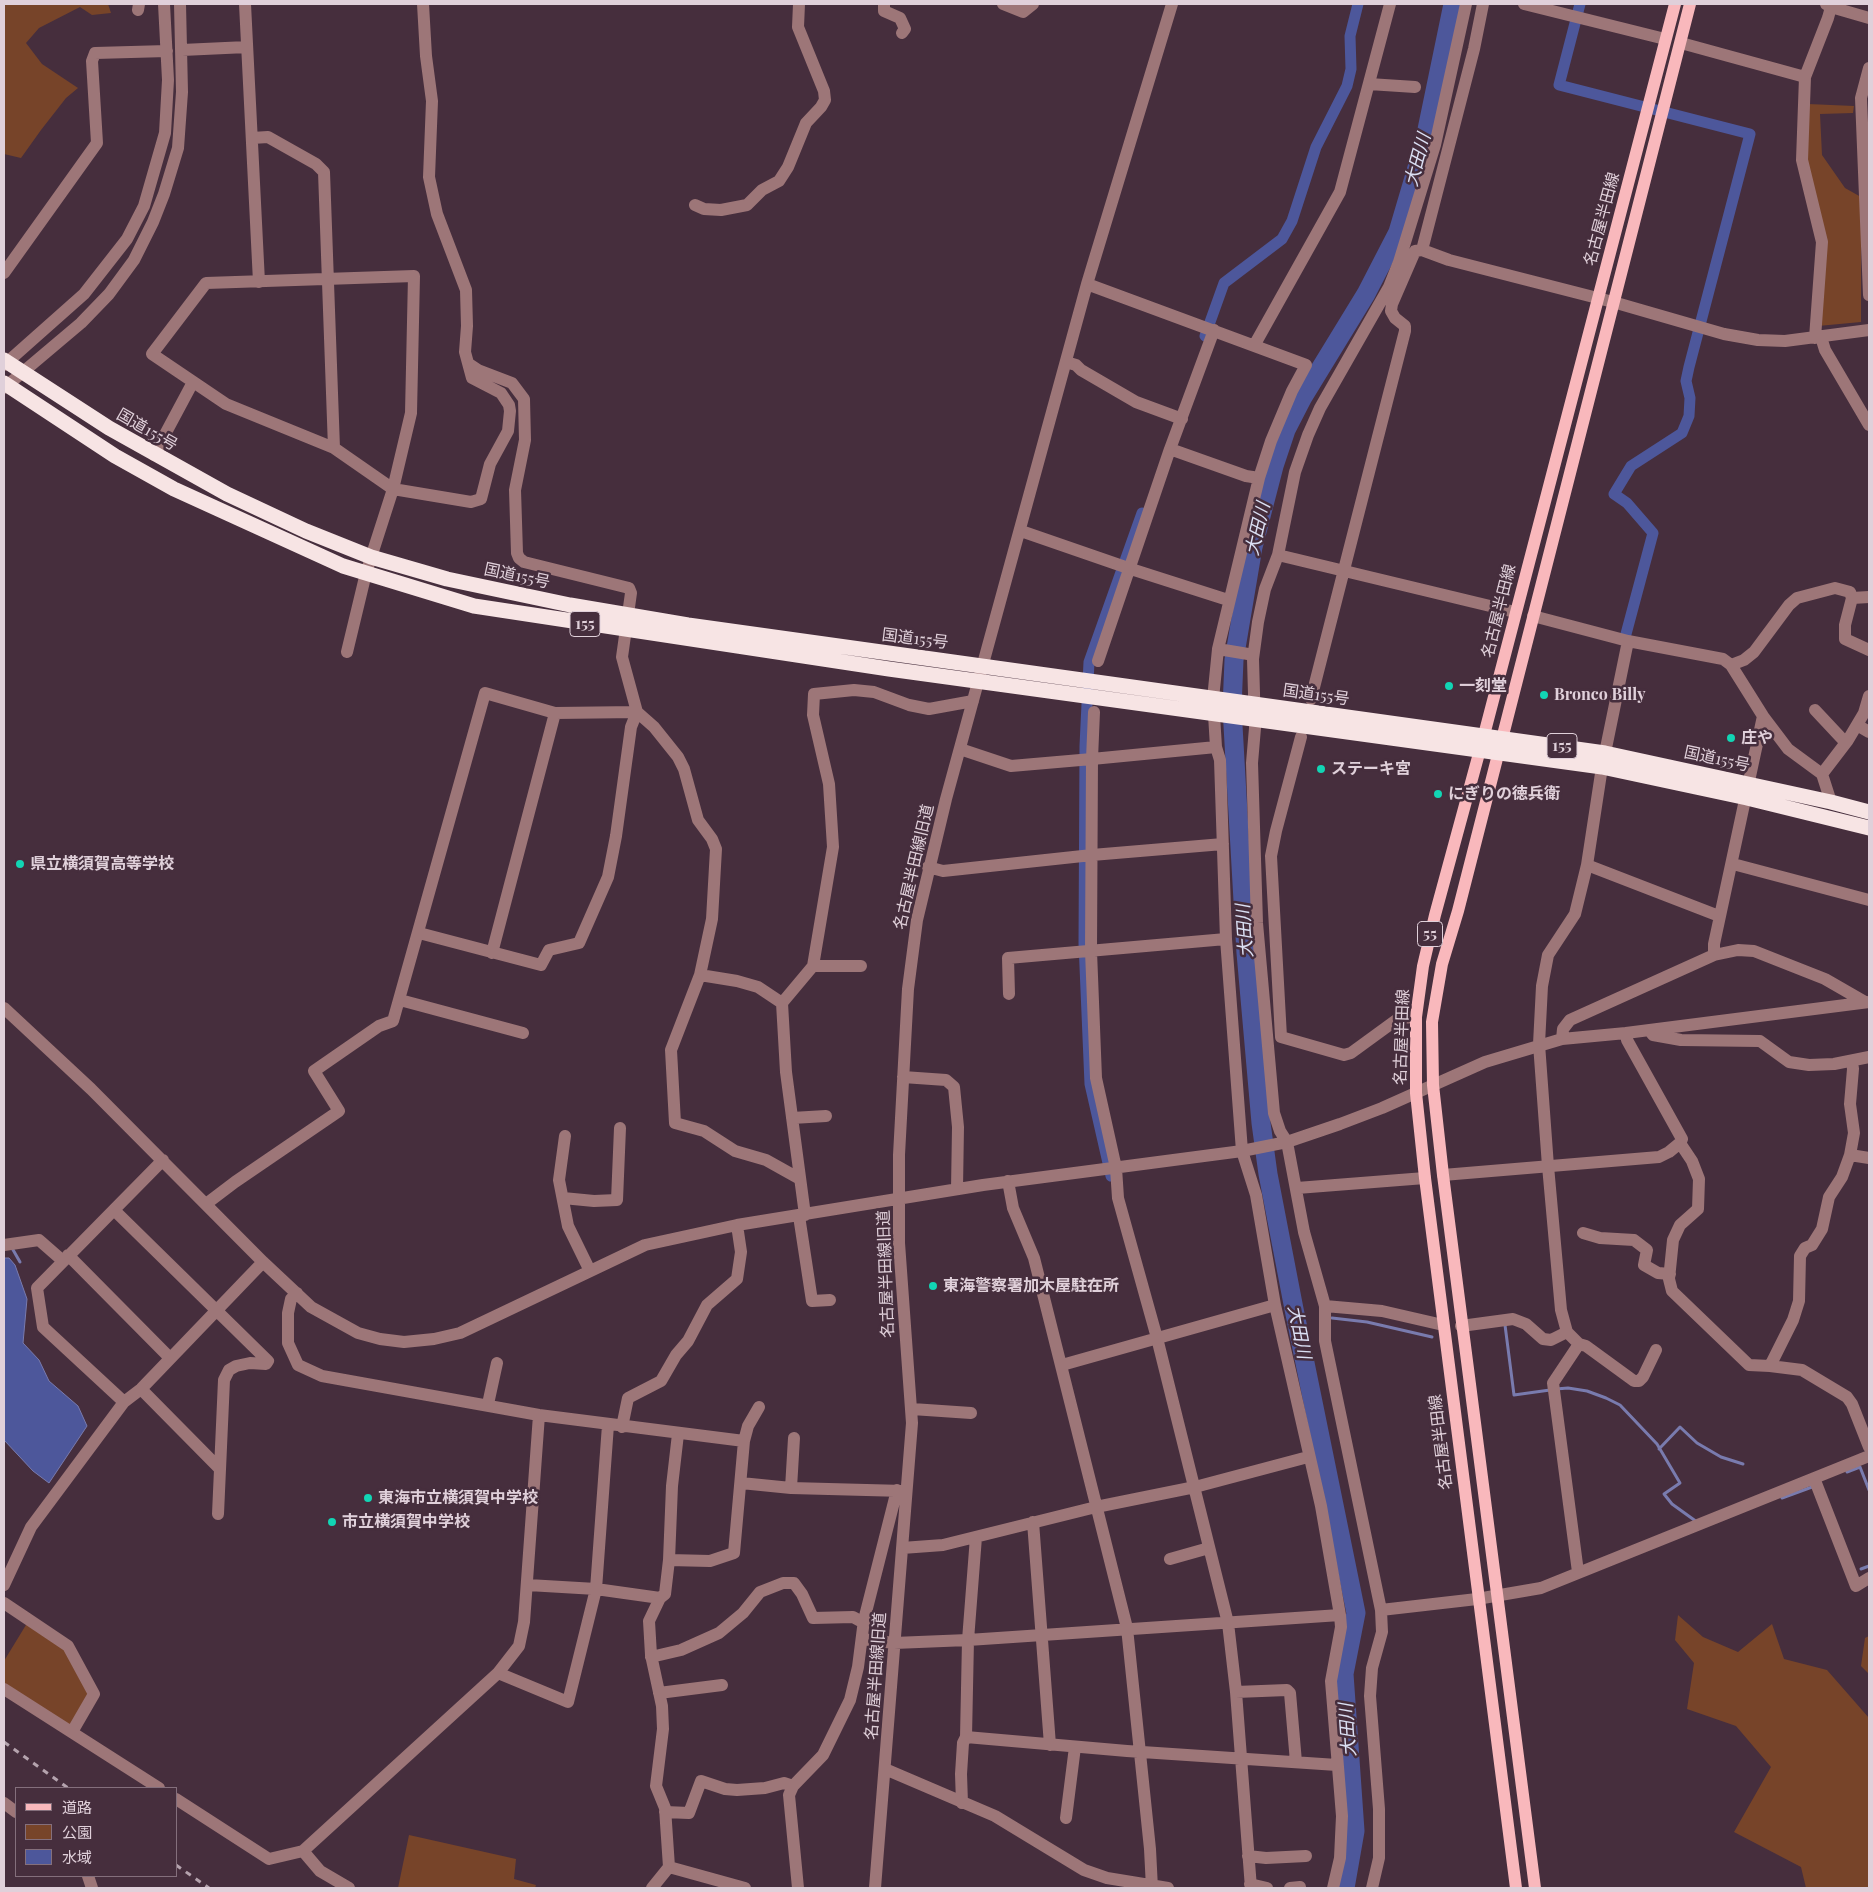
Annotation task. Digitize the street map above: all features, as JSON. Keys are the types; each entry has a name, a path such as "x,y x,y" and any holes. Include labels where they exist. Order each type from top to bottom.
{"highway":[{"name":"国道155号","path":"5,363 24,372 154,455 227,494 306,532 371,557 447,579 570,605 688,625 983,666 1214,709"},
{"name":"国道155号","path":"5,385 115,456 174,489 342,566 474,606 677,638 979,681 1214,709 1253,711 1502,737 1748,791 1831,802 1869,812"},
{"name":"国道155号","path":"1253,711 1499,753 1603,760"},
{"name":"国道155号","path":"1748,791 1869,828"}],"main road":[{"name":"名古屋半田線","path":"1516,1888 1477,1599 1425,1178 1416,1093 1416,1017 1423,966 1434,915 1484,735 1675,4"},
{"name":"名古屋半田線","path":"1535,1888 1443,1175 1433,1085 1432,1022 1442,964 1458,911 1499,753 1690,4"}],"street":[{"path":"5,363 84,294 127,239 144,206 165,133 168,80 164,4"},
{"path":"5,385 24,372 81,323 109,294 134,260 153,222 178,148 182,92 180,4"},
{"path":"245,4 259,282"},
{"path":"347,652 366,573 392,489 411,413 414,276 206,283 152,354 226,404 334,448 392,489 471,502 481,499 490,464 508,431 510,411 509,405 501,393 472,378 464,346 467,326 466,290 438,214 429,177 432,101 426,56 423,4"},
{"path":"695,205 704,209 721,210 747,205 762,190 779,182 806,123 825,100 824,91 798,27 799,4"},
{"path":"884,4 884,11 900,18 904,29 902,34"},
{"path":"1003,4 1022,12 1033,4"},
{"name":"名古屋半田線旧道","path":"875,1888 902,1548 902,1491 912,1409 900,1252 900,1199 903,1077 912,953 928,867 1021,531 1086,284 1172,4"},
{"path":"1255,344 1340,192 1390,4"},
{"path":"1372,1888 1379,1858 1379,1809 1370,1696 1372,1668 1382,1632 1381,1610 1325,1341 1325,1306 1304,1232 1296,1188 1281,1143 1280,1132 1274,1113 1257,923 1252,763 1253,659 1265,589 1278,555 1295,472 1320,408 1389,287 1399,262 1435,145 1466,4"},
{"path":"1422,250 1474,49 1483,4"},
{"path":"1524,4 1665,38"},
{"path":"1869,18 1829,5 1805,77 1802,160 1822,242 1818,337 1869,425"},
{"path":"1681,43 1805,77"},
{"path":"182,50 247,47"},
{"path":"4,273 97,143 92,61 95,53 167,51"},
{"path":"1869,68 1861,98 1869,295"},
{"path":"1368,84 1415,87"},
{"path":"252,138 268,137 316,164 324,172 334,448"},
{"path":"1311,699 1342,571 1406,331 1405,326 1395,318 1391,311 1392,304 1415,251 1422,250 1724,334 1758,340 1785,341 1869,330"},
{"path":"1086,284 1255,344 1306,365 1292,391 1271,441 1259,478 1228,600 1220,650 1214,709 1216,747 1220,760 1226,939 1246,1150 1256,1195 1275,1305 1305,1433 1308,1457 1321,1506 1338,1592 1341,1627 1331,1680 1336,1765 1342,1816 1340,1858 1333,1888"},
{"path":"1098,661 1131,570 1170,449 1214,330"},
{"path":"1066,362 1076,365 1081,370 1136,402 1182,419"},
{"path":"469,364 478,370 512,383 524,399 525,440 514,490 517,553 520,558 533,564 630,588 631,594 622,657 637,712 654,727 678,757 684,769 698,820 712,839 716,849 712,919 700,975 671,1050 675,1123 704,1131 735,1150 766,1160 800,1179"},
{"path":"154,455 192,382"},
{"path":"1170,449 1246,476 1259,478"},
{"path":"1021,531 1131,570 1228,600"},
{"path":"1278,555 1515,612"},
{"path":"1731,665 1744,660 1754,652 1790,605 1798,598 1835,588 1850,592 1852,598 1846,616 1845,638 1869,650"},
{"path":"1852,598 1869,598"},
{"path":"1533,616 1628,641 1710,655 1723,659 1731,665 1763,716 1788,749 1822,774 1831,802"},
{"path":"1628,641 1603,760 1586,865 1575,914 1552,946 1546,962 1540,1044 1548,1166 1561,1310 1566,1332 1579,1344 1586,1346 1634,1381 1639,1381 1643,1377 1656,1350"},
{"path":"1220,650 1248,654"},
{"path":"830,1300 812,1301 802,1216 800,1179 786,1072 782,1003 813,966 833,847 829,784 813,714 814,694 854,690 874,692 909,705 929,709 973,701"},
{"path":"206,1204 235,1182 340,1111 314,1071 379,1026 393,1021 485,694 555,713 637,712"},
{"path":"1822,774 1857,725 1869,696"},
{"path":"1815,710 1845,742"},
{"path":"419,933 541,965 549,950 580,943 608,876 616,836 631,727 637,712"},
{"path":"1094,712 1091,950 1096,1078 1116,1168 1118,1198 1157,1338 1228,1623 1236,1692 1251,1886 1267,1888"},
{"path":"492,953 555,713"},
{"path":"1714,955 1719,916 1729,872 1733,864 1763,716"},
{"path":"1857,725 1869,732"},
{"path":"1301,738 1271,856 1281,1037 1344,1055 1351,1053 1399,1018 1416,1017"},
{"path":"960,749 1011,766 1216,747"},
{"path":"928,867 943,871 1092,855 1223,844"},
{"path":"1733,864 1869,900"},
{"path":"1586,865 1719,916"},
{"path":"1009,994 1008,958 1226,939"},
{"path":"1562,1038 1563,1029 1570,1020 1714,955 1738,950 1754,951 1825,979 1868,1003"},
{"path":"813,966 861,966"},
{"path":"700,975 758,987 782,1003"},
{"path":"400,1000 523,1033"},
{"path":"4,1008 164,1160 263,1262 318,1311 358,1333 380,1339 404,1342 434,1339 460,1333 645,1245 737,1225 802,1216 957,1189 1246,1150 1281,1143 1340,1124 1494,1059 1562,1038 1626,1033 1868,1003"},
{"path":"1649,1030 1653,1035 1681,1040 1760,1041 1789,1062 1808,1065 1834,1064 1869,1057"},
{"path":"1443,1175 1659,1156 1669,1152 1680,1143 1682,1138 1627,1040 1626,1033"},
{"path":"1770,1366 1797,1311 1800,1290 1800,1256 1805,1248 1812,1245 1822,1229 1829,1197 1842,1177 1850,1155 1854,1133 1850,1104 1854,1069 1852,1061"},
{"path":"903,1077 946,1080 954,1087 958,1127 957,1189"},
{"path":"792,1118 826,1116"},
{"path":"563,1198 594,1201 617,1200 620,1128"},
{"path":"565,1136 559,1180 568,1226 590,1271"},
{"path":"1680,1143 1692,1162 1699,1179 1698,1209 1675,1232 1670,1274 1672,1291 1718,1338 1749,1365 1802,1370 1847,1397 1852,1404 1869,1447"},
{"path":"1850,1155 1869,1158"},
{"path":"124,1402 43,1327 37,1288 164,1160"},
{"path":"1296,1188 1425,1178"},
{"path":"1008,1181 1013,1208 1034,1258 1127,1628 1150,1849 1152,1886"},
{"path":"114,1210 268,1361 266,1364 250,1363 236,1366 226,1375 218,1514"},
{"path":"622,1427 628,1398 662,1381 676,1355 688,1341 706,1305 737,1279 740,1252 737,1225"},
{"path":"1583,1232 1600,1238 1634,1240 1647,1250 1644,1265 1658,1273 1670,1274"},
{"path":"4,1245 39,1240 66,1258 170,1358"},
{"path":"4,1585 32,1527 124,1402 141,1389 263,1262"},
{"path":"297,1293 291,1299 288,1313 288,1343 294,1358 305,1369 322,1376 488,1404 539,1415 744,1441"},
{"path":"1062,1365 1275,1305"},
{"path":"1325,1306 1382,1311 1443,1325"},
{"path":"1461,1326 1514,1319 1526,1324 1546,1340 1566,1332"},
{"path":"1578,1572 1553,1382 1579,1344"},
{"path":"488,1404 497,1363"},
{"path":"141,1389 220,1469"},
{"path":"669,1560 710,1562 734,1553 744,1441 748,1426 760,1406"},
{"path":"912,1409 971,1413"},
{"path":"178,1800 268,1859 303,1851 498,1674 520,1646 528,1585 539,1415"},
{"path":"498,1674 568,1702 596,1589 608,1425"},
{"path":"652,1888 670,1867 665,1812 656,1786 663,1729 659,1693 651,1657 649,1621 660,1598 665,1594 669,1560 672,1486 678,1434"},
{"path":"790,1488 794,1438"},
{"path":"1381,1610 1477,1599 1541,1588 1869,1456"},
{"path":"902,1548 943,1545 1096,1507 1195,1487 1308,1457"},
{"path":"1814,1478 1856,1586 1869,1578"},
{"path":"741,1483 790,1488 902,1491 864,1623 850,1700 823,1755 793,1786 789,1795 798,1888"},
{"path":"1033,1522 1050,1745"},
{"path":"962,1803 961,1774 963,1743 966,1736 968,1640 976,1537"},
{"path":"1170,1559 1209,1548"},
{"path":"651,1657 681,1650 719,1633 743,1613 760,1592 783,1583 794,1583 802,1594 813,1618 853,1617 864,1623"},
{"path":"528,1585 596,1589 660,1598"},
{"path":"4,1603 68,1646 94,1694 72,1732"},
{"path":"862,1639 894,1643 968,1640 1340,1615"},
{"path":"659,1693 722,1685"},
{"path":"4,1689 157,1787"},
{"path":"1236,1692 1287,1690 1290,1693 1296,1762"},
{"path":"966,1736 1050,1745 1336,1765"},
{"path":"1066,1818 1076,1747"},
{"path":"885,1769 995,1816 1084,1870 1107,1878 1168,1888"},
{"path":"665,1812 689,1813 701,1781 725,1789 737,1790 765,1788 784,1783 793,1786"},
{"path":"4,1803 15,1811"},
{"path":"303,1851 320,1871 349,1888"},
{"path":"1248,1856 1266,1858 1306,1856"},
{"path":"670,1867 702,1882 745,1888"}],"green space":[{"path":"4,4 108,4 111,13 92,15 80,7 39,28 26,43 42,64 78,88 66,98 21,158 4,154"},
{"path":"1808,104 1854,106 1853,113 1820,114 1822,155 1845,188 1861,197 1861,322 1818,326 1825,242 1805,157"},
{"path":"1678,1615 1703,1637 1738,1652 1772,1624 1784,1659 1827,1670 1869,1718 1869,1888 1806,1888 1801,1867 1734,1832 1771,1767 1736,1726 1687,1709 1694,1663 1675,1640"},
{"path":"29,1620 68,1646 94,1694 72,1732 4,1689 4,1661"},
{"path":"1869,1636 1869,1674 1861,1666 1865,1638"},
{"path":"409,1835 516,1859 514,1879 536,1885 535,1888 398,1888"}],"water":[{"path":"4,1258 9,1258 15,1265 27,1299 23,1343 39,1360 49,1381 78,1406 87,1426 49,1483 33,1471 4,1440"}],"waterway":[{"path":"1205,336 1224,283 1282,239 1292,221 1316,147 1347,86 1351,69 1350,36 1358,4"},
{"name":"大田川","path":"1345,1888 1355,1831 1344,1674 1356,1613 1294,1309 1268,1174 1261,1123 1246,953 1232,708 1234,660 1253,547 1274,466 1286,430 1303,397 1366,294 1398,232 1424,144 1453,4"},
{"path":"1580,4 1559,85 1750,134 1689,367 1686,381 1690,398 1689,416 1682,433 1631,466 1614,494 1627,503 1653,533 1626,634"},
{"path":"1111,1176 1090,1084 1084,943 1085,746 1089,662 1142,513"},
{"path":"12,1248 20,1262"},
{"path":"1332,1318 1367,1322 1432,1337"},
{"path":"1505,1325 1514,1395 1550,1390"},
{"path":"1556,1389 1568,1388 1587,1391 1620,1405 1657,1444 1680,1483 1664,1494 1672,1504 1697,1522"},
{"path":"1659,1449 1680,1427 1697,1443 1721,1457 1743,1464"},
{"path":"1847,1472 1860,1467 1869,1490"},
{"path":"1782,1498 1812,1487"},
{"path":"1861,1569 1869,1566"}],"railway":[{"path":"4,1742 67,1787"},
{"path":"178,1866 209,1888"}],"place":[{"name":"一刻堂","path":"1449,686"},
{"name":"Bronco Billy","path":"1544,695"},
{"name":"庄や","path":"1731,738"},
{"name":"ステーキ宮","path":"1321,769"},
{"name":"にぎりの徳兵衛","path":"1438,794"},
{"name":"県立横須賀高等学校","path":"20,864"},
{"name":"東海警察署加木屋駐在所","path":"933,1286"},
{"name":"東海市立横須賀中学校","path":"368,1498"},
{"name":"市立横須賀中学校","path":"332,1522"}]}
